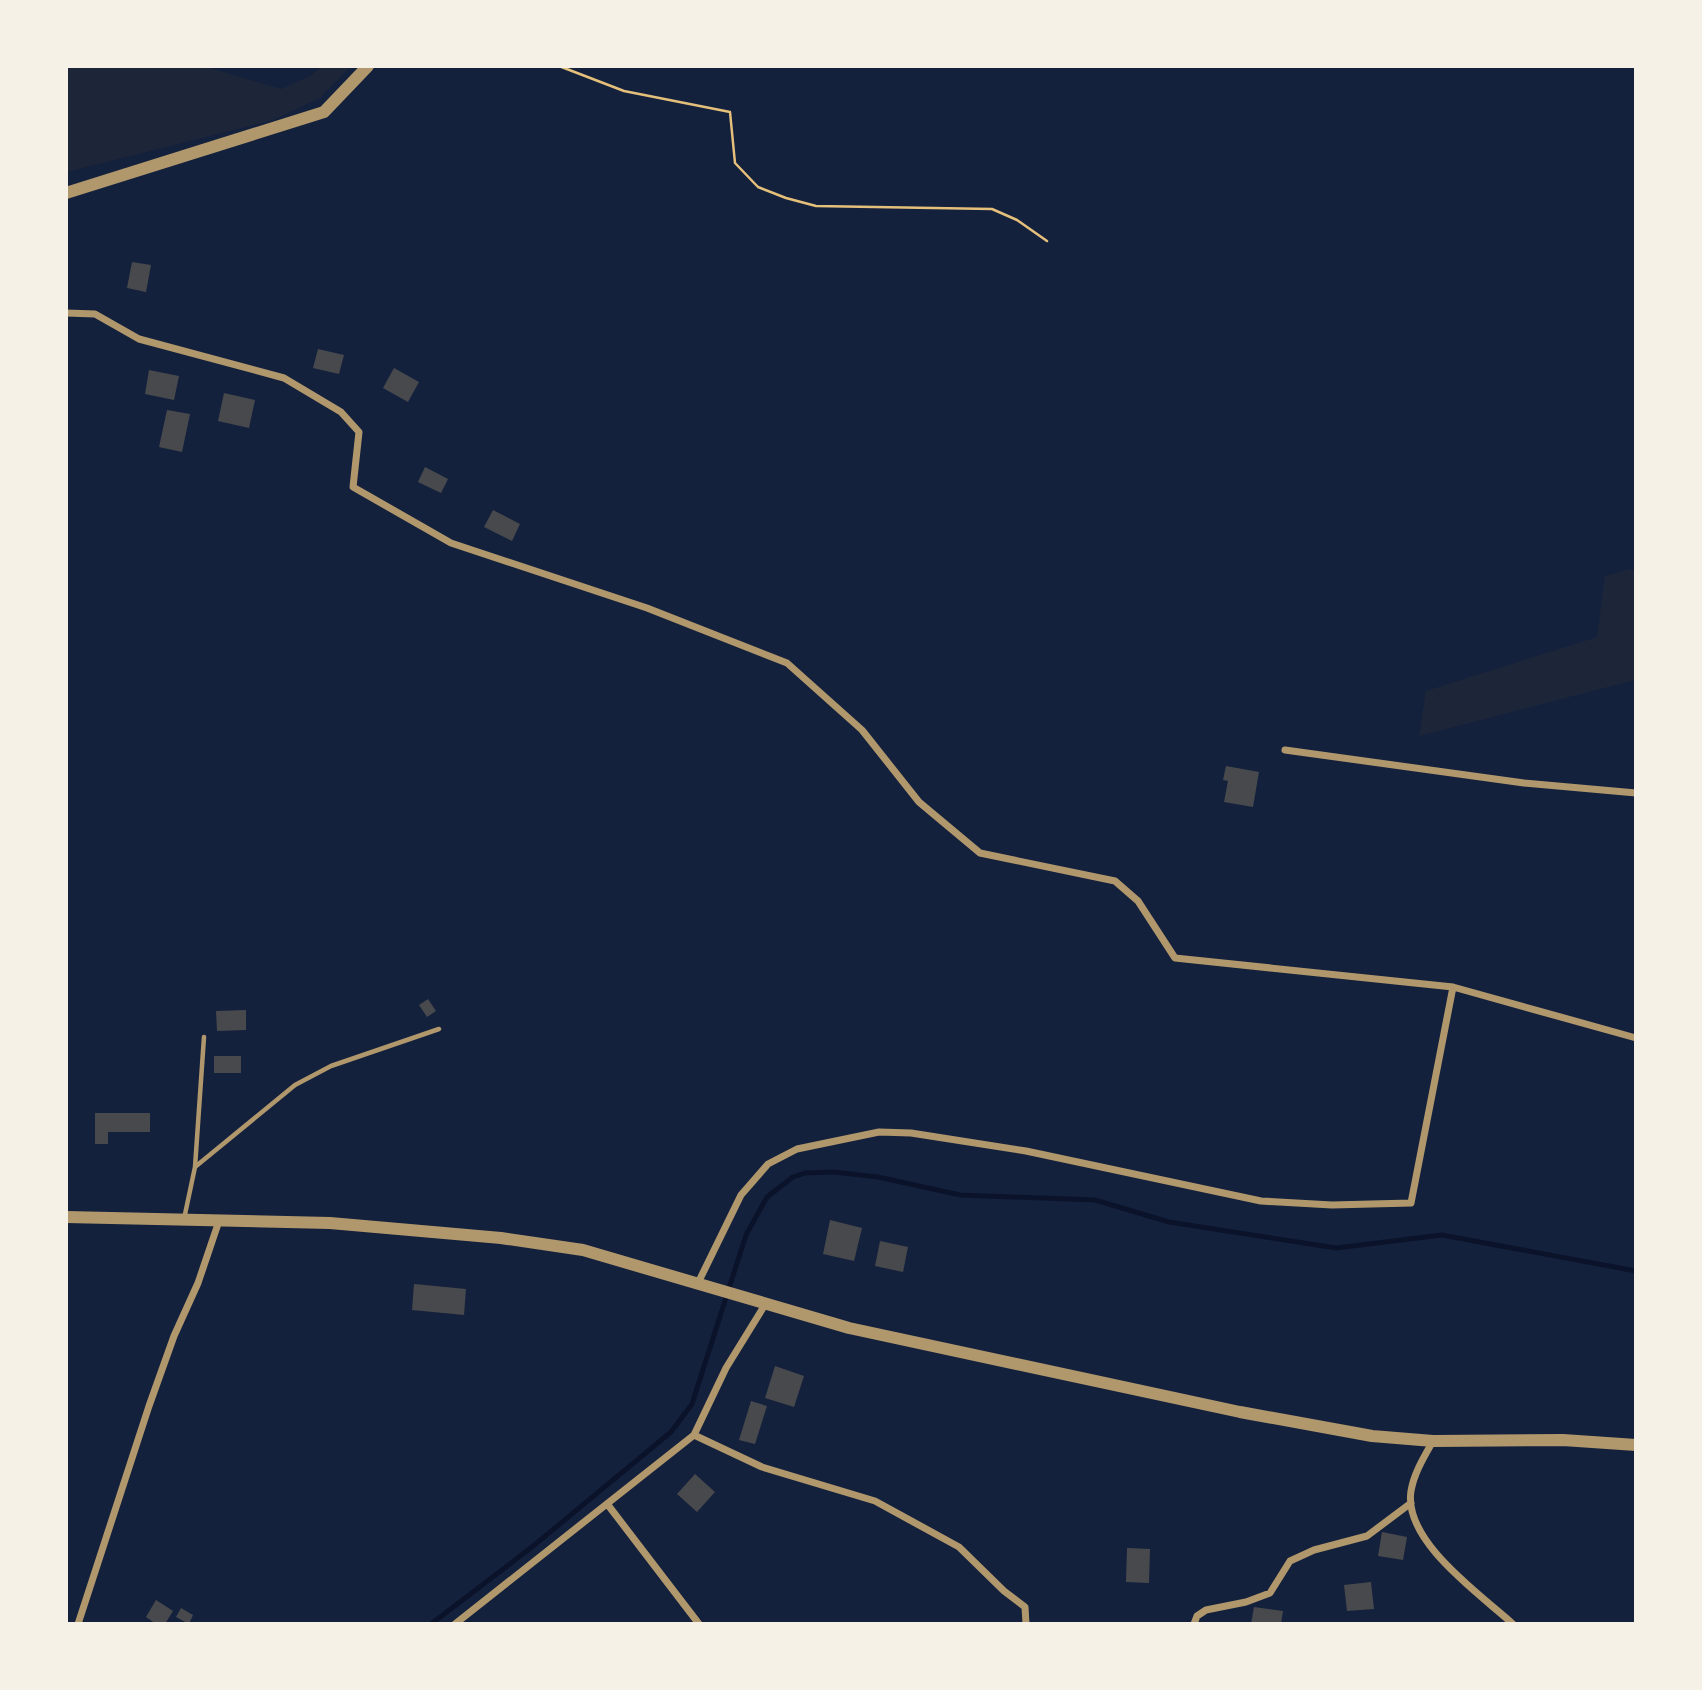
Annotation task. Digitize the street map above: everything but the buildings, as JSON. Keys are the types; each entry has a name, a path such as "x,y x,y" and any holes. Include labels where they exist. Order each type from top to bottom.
{"street":[{"path":"66,193 324,112 368,66"},
{"path":"66,313 95,314 139,339 284,378 341,412 359,432 353,487 451,543 647,608 787,663 862,730 919,802 980,853 1115,881 1138,901 1175,958 1454,987 1636,1038"},
{"path":"1285,750 1524,783 1636,793"},
{"path":"698,1283 741,1195 768,1164 797,1149 879,1132 911,1133 1026,1151 1261,1200 1332,1205 1411,1203 1454,987"},
{"path":"66,1217 330,1223 501,1238 583,1250 849,1328 1073,1378 1372,1436 1433,1441 1563,1440 1636,1445"},
{"path":"78,1623 149,1406 174,1336 198,1283 219,1221"},
{"path":"455,1623 694,1435 726,1368 766,1303"},
{"path":"694,1435 762,1468 875,1502 959,1547 1004,1591 1025,1606 1026,1623"},
{"path":"1433,1441 1418,1468 1411,1503 1418,1524 1447,1566 1513,1623"},
{"path":"1194,1623 1197,1616 1206,1609 1246,1602 1270,1593 1290,1561 1314,1549 1367,1536 1411,1503"},
{"path":"608,1505 699,1623"}],"lane":[{"path":"195,1167 295,1085 331,1066 439,1029"},
{"path":"184,1220 195,1167 204,1037"}],"path":[{"path":"558,66 624,91 730,111 735,163 758,187 786,198 816,205 992,209 1017,220 1047,241"}],"shaded area":[{"path":"66,67 206,67 281,89 310,76 321,67 350,67 320,98 273,120 67,172"},
{"path":"1635,570 1635,680 1419,736 1426,691 1597,637 1605,576"}],"waterway":[{"path":"431,1624 532,1547 671,1432 692,1404 746,1235 767,1197 793,1177 805,1173 833,1172 878,1177 960,1195 1095,1200 1169,1222 1336,1248 1442,1235 1636,1271"}]}
